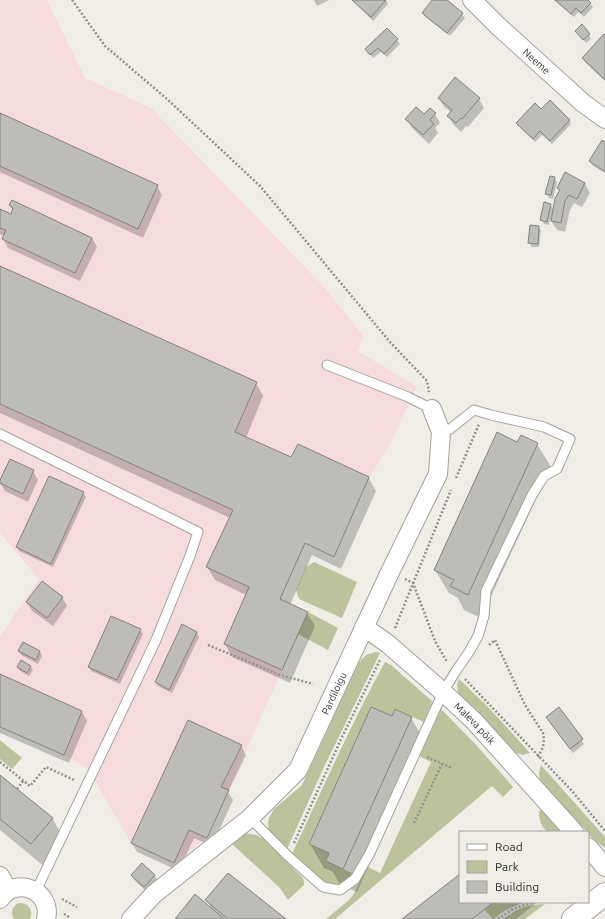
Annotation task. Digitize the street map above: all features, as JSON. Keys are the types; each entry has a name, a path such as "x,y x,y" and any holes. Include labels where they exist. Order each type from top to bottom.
{"street":[{"name":"Neeme","path":"472,0 497,25 583,103 605,119"},
{"name":"Pardiloigu","path":"131,919 154,894 250,818 298,770 390,572 438,474 441,432 432,409"},
{"name":"Maleva põik","path":"364,627 388,644 474,721 573,831"},
{"path":"589,848 605,867"},
{"path":"3,888 22,887 36,891 45,902 47,909 46,919"},
{"path":"573,919 605,894"}],"lane":[{"path":"327,365 408,397 432,409"},
{"path":"250,818 288,856 323,887 340,890 355,879 370,853 443,692 478,636 484,616 486,591 532,495 544,476 557,469 570,439 544,427 474,410 450,429 441,432"},
{"path":"0,434 198,532 190,556 156,640 36,891"}],"path":[{"path":"72,0 105,46 168,99 260,186 390,342 427,381 432,409"},
{"path":"484,413 413,583 435,641 447,661 572,791 605,831"},
{"path":"390,572 413,583"},
{"path":"469,652 476,653 496,640 525,705 542,733 544,739 543,747 538,757"},
{"path":"208,645 280,675 314,684"},
{"path":"288,856 342,737"},
{"path":"416,752 452,768"},
{"path":"0,762 30,786 46,767 74,780"},
{"path":"414,823 442,764"},
{"path":"17,789 24,780"},
{"path":"59,898 77,907"},
{"path":"498,919 513,909 531,903"}],"shaded area":[{"path":"0,0 47,0 85,78 151,108 326,289 363,336 358,351 417,387 389,446 369,477 334,557 305,543 280,599 308,612 207,838 174,863 131,843 88,769 64,755 0,727 0,636 39,579 0,533"}],"green space":[{"path":"314,562 357,582 342,618 299,599 296,590 306,567"},
{"path":"308,612 338,628 328,650 298,634"},
{"path":"376,652 380,653 325,765 287,849 269,831 269,818 274,809 302,785 359,662 366,655"},
{"path":"385,662 391,665 432,701 431,705 424,722 395,709 392,716 371,707 309,844 329,853 326,861 352,873 352,876 339,886 329,884 318,879 292,854 372,685"},
{"path":"459,679 490,709 530,753 523,755 516,753 458,693 457,685"},
{"path":"441,709 478,747 513,787 503,797 492,786 335,919 326,919 353,895 368,867 380,873 431,762 421,757 419,754 437,714"},
{"path":"0,740 22,758 12,769 0,759"},
{"path":"541,765 605,837 605,848 592,838 589,834 589,831 586,831 540,780 539,773"},
{"path":"541,809 561,831 547,831 541,823 539,812"},
{"path":"245,833 256,835 264,839 303,878 304,885 288,900 279,887 232,844"},
{"path":"18,903 25,904 29,907 31,910 30,919 14,919 12,910"},
{"path":"492,903 522,903 504,911 493,919 484,909"},
{"path":"545,904 525,919 503,919 522,908 532,905"}],"building":[{"path":"352,0 386,0 371,17"},
{"path":"432,0 447,0 463,13 447,33 422,13"},
{"path":"555,0 588,0 591,3 581,13 576,8 571,14"},
{"path":"582,24 590,34 583,40 575,31"},
{"path":"387,28 398,39 384,54 378,48 370,55 365,49"},
{"path":"604,34 605,35 605,80 582,58"},
{"path":"455,77 480,98 462,119 461,118 456,123 447,116 452,110 438,98"},
{"path":"550,100 570,120 550,141 540,131 533,139 516,123 535,103 541,109"},
{"path":"416,107 424,114 430,108 436,113 430,120 434,124 423,135 405,119"},
{"path":"0,113 158,185 138,229 0,166"},
{"path":"602,140 604,142 605,141 605,172 589,161"},
{"path":"565,172 585,183 577,199 569,195 565,201 561,223 551,221 555,198 560,190 557,188"},
{"path":"550,176 555,177 551,195 545,194"},
{"path":"12,200 92,238 75,273 2,239 6,230 0,228 0,209 11,214 13,208 9,205"},
{"path":"544,202 551,204 547,222 540,220"},
{"path":"530,225 539,226 538,244 528,243"},
{"path":"0,266 257,382 235,432 291,457 298,444 369,477 334,557 305,543 280,599 308,612 282,670 224,644 249,587 206,567 233,510 0,404"},
{"path":"497,432 517,442 521,435 538,443 468,595 450,586 454,580 434,570"},
{"path":"10,459 34,470 23,494 0,483"},
{"path":"49,476 84,492 51,564 16,547"},
{"path":"42,581 63,597 47,618 26,602"},
{"path":"111,616 141,629 117,680 88,667"},
{"path":"182,624 197,632 169,690 155,682"},
{"path":"23,642 40,651 36,660 18,651"},
{"path":"21,660 31,666 27,673 17,667"},
{"path":"0,674 82,711 64,755 0,727"},
{"path":"371,707 392,716 395,709 412,717 343,869 326,861 329,853 309,844"},
{"path":"559,707 583,739 570,749 546,717"},
{"path":"188,720 242,745 221,787 229,790 207,838 189,830 174,863 131,843"},
{"path":"0,775 53,818 31,844 0,819"},
{"path":"142,863 155,875 144,887 131,875"},
{"path":"228,873 286,919 228,919 205,900"},
{"path":"459,875 459,903 493,903 472,919 402,919"},
{"path":"195,894 224,919 175,919"}]}
